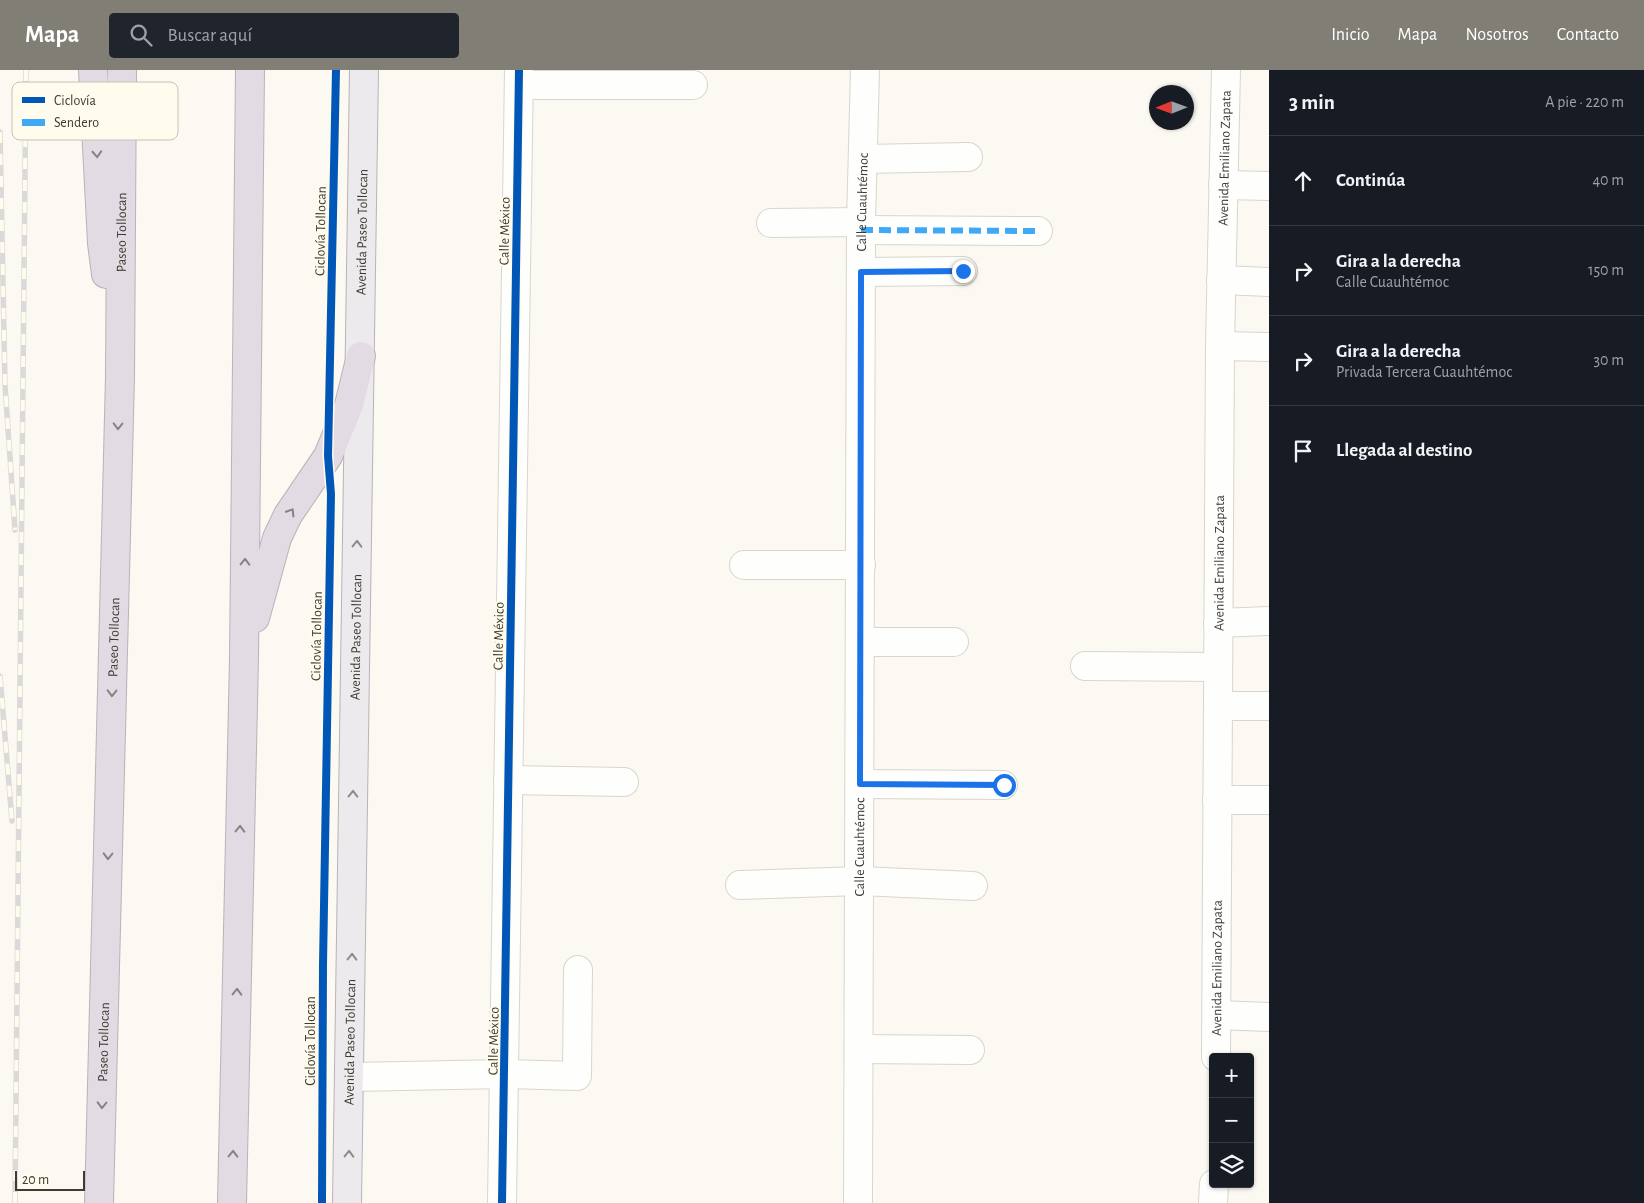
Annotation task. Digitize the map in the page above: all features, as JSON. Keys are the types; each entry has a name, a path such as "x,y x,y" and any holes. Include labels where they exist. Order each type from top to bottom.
{"highway":[{"path":"232,1203 244,658 250,70"},
{"path":"97,140 102,243 120,377"},
{"name":"Paseo Tollocan","path":"99,1203 120,377 122,140"},
{"path":"244,658 277,538 288,515 328,456 349,405 361,356"}],"main road":[{"name":"Avenida Paseo Tollocan","path":"347,1203 364,70"}],"street":[{"name":"Calle Cuauhtémoc","path":"858,1203 860,1049 861,226 865,70"},
{"name":"Avenida Emiliano Zapata","path":"1216,1053 1220,346 1226,70"},
{"path":"519,78 693,85"},
{"name":"Calle México","path":"502,1203 519,78"},
{"path":"863,159 968,157"},
{"path":"1223,185 1269,186"},
{"path":"771,223 1038,231"},
{"path":"861,272 963,271"},
{"path":"1221,280 1269,282"},
{"path":"1220,346 1269,347"},
{"path":"744,565 861,565"},
{"path":"1218,623 1269,621"},
{"path":"861,642 954,642"},
{"path":"1085,666 1218,666"},
{"path":"1218,706 1269,706"},
{"path":"508,780 624,782"},
{"path":"860,784 1004,785"},
{"path":"1217,800 1269,800"},
{"path":"740,886 860,881 972,886"},
{"path":"350,1077 505,1074 577,1076 578,970"},
{"path":"1217,1016 1269,1017"},
{"path":"860,1049 970,1050"},
{"path":"1214,1188 1214,1203"}],"railway":[{"path":"26,70 26,82"},
{"path":"0,132 5,385 15,530"},
{"path":"15,1203 25,140"},
{"path":"0,676 12,821"}],"marked path":[{"path":"861,230 1038,231"}],"cycle path":[{"name":"Ciclovía Tollocan","path":"322,1203 323,965 331,494 328,456 336,70"},
{"path":"502,1203 519,70"}],"route":[{"path":"963,271 861,272 860,784 1004,785"}]}
